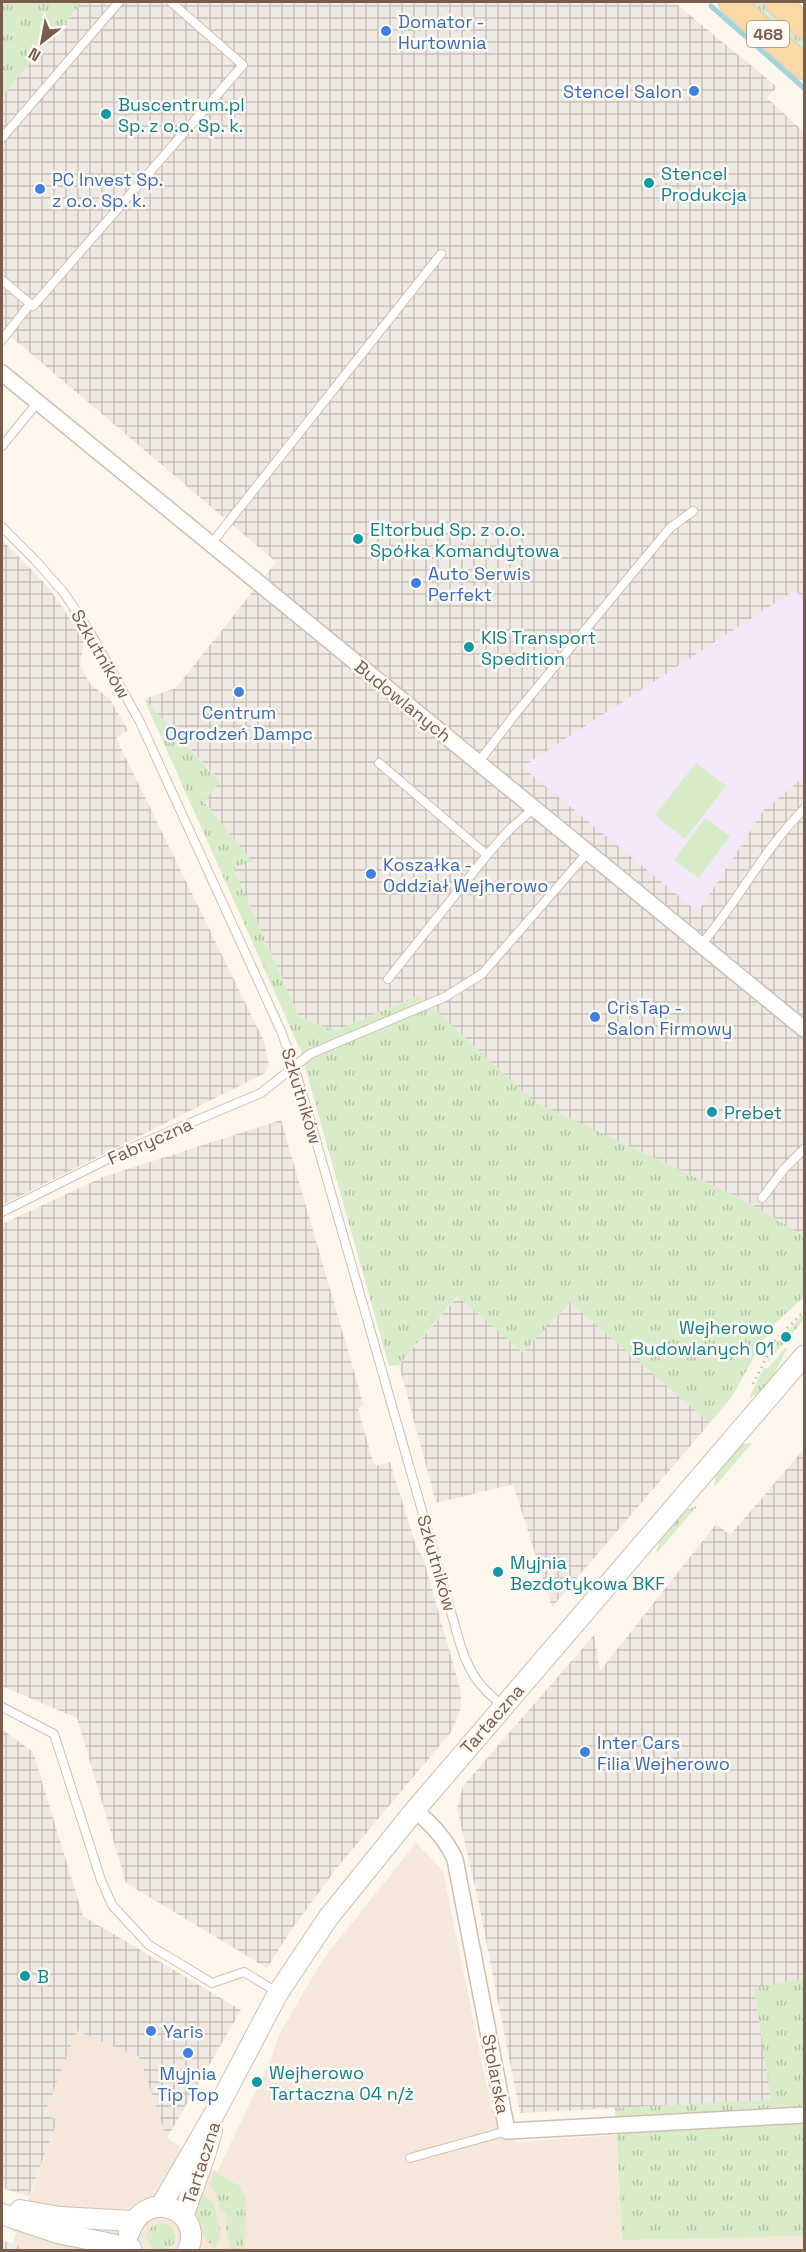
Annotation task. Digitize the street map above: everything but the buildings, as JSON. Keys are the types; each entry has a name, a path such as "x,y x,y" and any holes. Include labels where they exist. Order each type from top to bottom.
{"main road":[{"name":"468","path":"731,2 804,67"},
{"name":"468","path":"777,2 804,26"}],"street":[{"name":"Budowlanych","path":"2,373 804,1029"},
{"name":"Tartaczna","path":"161,2206 217,2109 278,1993 328,1918 503,1706 804,1356"},
{"name":"Stolarska","path":"415,1810 436,1828 455,1859 507,2131 804,2115"},
{"name":"Tartaczna","path":"183,2216 205,2155 217,2109"},
{"path":"2,2214 58,2233 131,2249 129,2234 133,2221 150,2207 161,2206 173,2209 183,2216 190,2229 195,2248"},
{"path":"2,2207 60,2217 133,2221"}],"lane":[{"path":"2,138 119,2"},
{"path":"2,279 33,306 243,65 171,2"},
{"path":"211,544 441,254"},
{"path":"2,340 30,304"},
{"path":"2,446 38,402"},
{"path":"478,763 516,713 670,528 693,511"},
{"name":"Szkutników","path":"2,527 64,593 90,632 140,722 281,1031 294,1066 461,1647 469,1670 480,1685 503,1706"},
{"path":"379,764 487,855"},
{"path":"388,979 487,855 510,829 534,808"},
{"path":"701,945 784,830 804,809"},
{"name":"Fabryczna","path":"2,1212 126,1150 261,1093 310,1054 445,997 482,974 588,852"},
{"path":"762,1198 784,1169 804,1149"},
{"path":"2,1707 54,1734 108,1897 112,1905 148,1945 212,1983 244,1972 278,1993"},
{"path":"410,2158 507,2131"}],"shaded area":[{"path":"82,2 674,2 777,87 767,98 804,132 804,1236 744,1200 534,1102 419,995 335,1031 299,1017 233,867 252,862 204,801 220,781 144,699 176,688 276,562 2,329 2,96"},
{"path":"2,540 48,587 84,639 80,666 91,685 109,698 128,730 116,738 264,1041 269,1065 265,1073 2,1205"},
{"path":"795,590 804,600 804,777 764,810 698,912 522,767"},
{"path":"281,1120 364,1406 358,1408 373,1462 376,1466 390,1462 417,1549 423,1557 461,1692 461,1707 452,1731 336,1869 291,1930 267,1968 126,1883 77,1718 2,1688 2,1224 103,1177"},
{"path":"458,1296 570,1302 710,1423 552,1607 513,1484 436,1503 399,1365"},
{"path":"804,1449 804,1979 754,1989 772,2100 520,2113 477,1895 457,1808 463,1786 594,1635 600,1671 716,1524 730,1535"},
{"path":"3,1730 33,1752 83,1916 241,2010 167,2138 139,2057 77,2031 44,2115 58,2120 29,2196 2,2188"},
{"path":"416,1843 443,1871 491,2107 516,2142 616,2135 622,2240 804,2236 804,2250 31,2250 12,2244 58,2121 44,2115 77,2031 140,2057 167,2138 217,2172 271,2059 279,2035 324,1958"},
{"path":"2,2240 12,2244 31,2250 2,2250"}],"green space":[{"path":"2,2 82,2 2,96"},
{"path":"743,2 764,2 804,38 804,56"},
{"path":"144,699 220,782 204,802 253,862 233,867 299,1017 335,1031 419,995 535,1102 744,1200 804,1236 804,1297 771,1327 731,1398 710,1423 570,1302 523,1353 457,1296 399,1365 389,1366 300,1049"},
{"path":"696,763 726,786 685,839 655,815"},
{"path":"705,818 730,836 699,878 674,860"},
{"path":"804,1314 804,1319 792,1334 788,1331 781,1340 784,1343 767,1363 777,1342"},
{"path":"785,1348 787,1349 768,1385 749,1398 764,1368 768,1368"},
{"path":"752,1443 714,1487 716,1474 742,1444"},
{"path":"697,1506 657,1553 660,1540 671,1525 684,1512"},
{"path":"804,1979 804,2236 622,2240 615,2108 771,2100 754,1988"},
{"path":"214,2171 239,2186 246,2198 244,2250 231,2250 225,2225 228,2222 225,2212 221,2211 216,2194 210,2185"},
{"path":"198,2194 214,2204 221,2235 215,2248 204,2237 198,2224 196,2209"},
{"path":"161,2223 171,2227 175,2237 171,2247 161,2251 151,2247 147,2237 151,2227"},
{"path":"17,2229 84,2244 83,2250 76,2250 10,2230"}],"waterway":[{"path":"711,6 804,88"}],"place":[{"name":"Domator - Hurtownia","path":"386,31"},
{"name":"Stencel Salon","path":"694,91"},
{"name":"Buscentrum.pl Sp. z o.o. Sp. k.","path":"106,114"},
{"name":"Stencel Produkcja","path":"649,183"},
{"name":"PC Invest Sp. z o.o. Sp. k.","path":"40,189"},
{"name":"Eltorbud Sp. z o.o. Spółka Komandytowa","path":"358,539"},
{"name":"Auto Serwis Perfekt","path":"416,583"},
{"name":"KIS Transport Spedition","path":"469,647"},
{"name":"Centrum Ogrodzeń Dampc","path":"239,692"},
{"name":"Koszałka - Oddział Wejherowo","path":"371,874"},
{"name":"CrisTap - Salon Firmowy","path":"595,1017"},
{"name":"Prebet","path":"712,1112"},
{"name":"Wejherowo Budowlanych 01","path":"786,1337"},
{"name":"Myjnia Bezdotykowa BKF","path":"498,1572"},
{"name":"Inter Cars Filia Wejherowo","path":"585,1752"},
{"name":"B","path":"25,1976"},
{"name":"Yaris","path":"151,2031"},
{"name":"Myjnia Tip Top","path":"188,2053"},
{"name":"Wejherowo Tartaczna 04 n/ż","path":"257,2082"}]}
